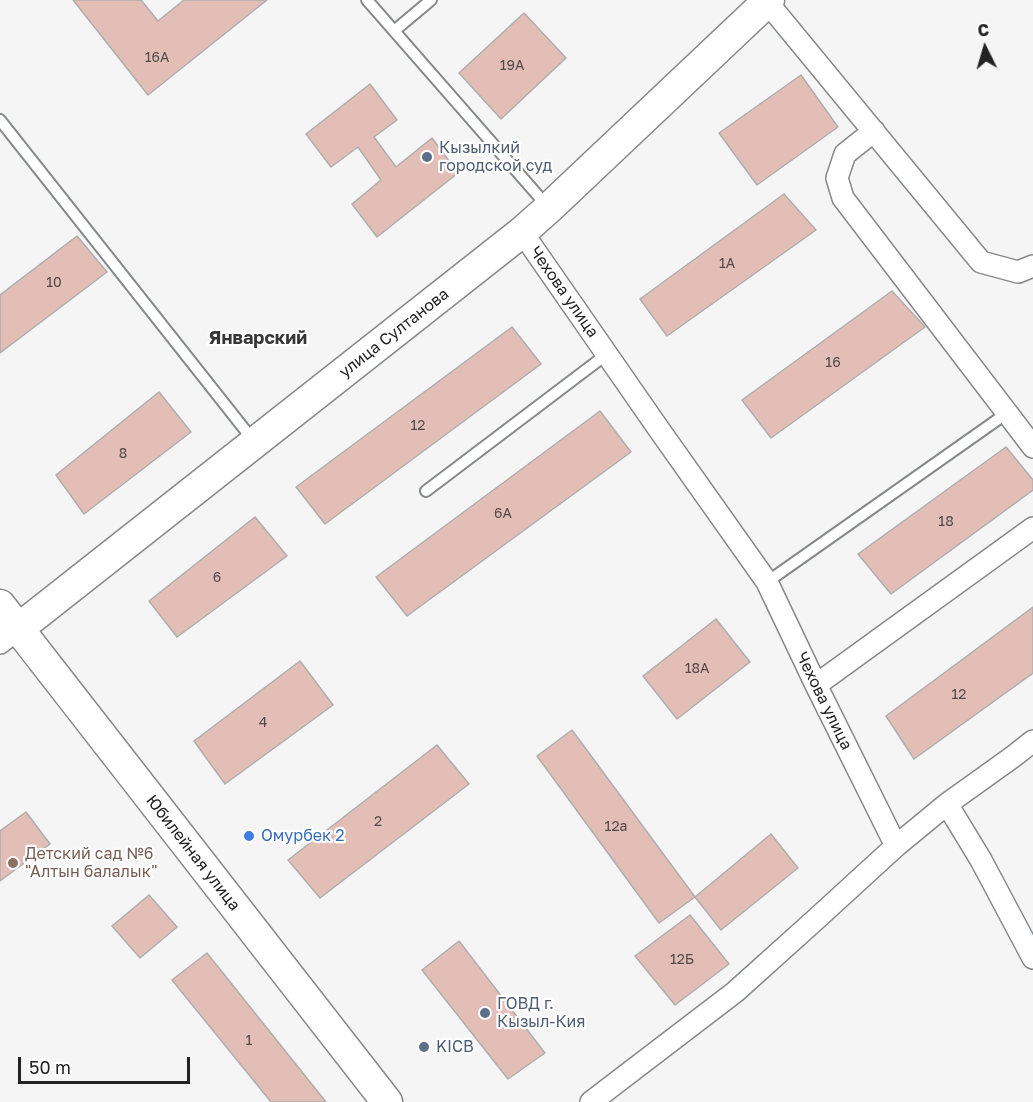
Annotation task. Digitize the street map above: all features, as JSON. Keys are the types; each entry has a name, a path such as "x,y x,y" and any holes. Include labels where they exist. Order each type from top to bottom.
{"main road":[{"name":"улица Султанова","path":"9,636 522,232 768,1"},
{"name":"Юбилейная улица","path":"0,605 9,636 387,1101"}],"street":[{"path":"768,1 981,262 1018,272 1033,266"},
{"path":"873,131 845,154 837,178 843,198 1033,447"},
{"name":"Чехова улица","path":"522,232 767,582 896,846"},
{"path":"816,685 1033,528"},
{"path":"591,1102 735,992 896,846 947,804 1033,741"},
{"path":"947,804 981,860 1033,958"}],"lane":[{"path":"367,0 549,208"},
{"path":"394,31 431,0"},
{"path":"0,120 255,442"},
{"path":"426,491 607,354"},
{"path":"767,582 1007,413"}],"building":[{"path":"73,0 141,0 158,21 184,0 267,0 148,95"},
{"path":"524,13 566,58 501,119 459,73"},
{"path":"801,75 838,127 757,185 719,133"},
{"name":"Кызылкий городской суд","path":"370,84 397,120 374,137 396,167 432,138 458,173 377,237 352,204 381,180 358,147 331,167 306,134"},
{"path":"784,194 816,230 667,336 640,299"},
{"path":"77,236 107,272 0,353 0,295"},
{"path":"892,291 925,327 771,438 742,400"},
{"path":"512,327 541,364 325,524 296,487"},
{"path":"159,392 191,432 84,514 56,475"},
{"path":"600,411 631,452 407,616 376,577"},
{"path":"1006,447 1033,480 1033,490 891,594 858,554"},
{"path":"255,517 287,556 177,637 149,601"},
{"path":"1033,607 1033,673 914,759 886,716"},
{"path":"716,619 750,662 677,719 643,676"},
{"path":"300,661 333,705 225,784 194,741"},
{"path":"572,730 695,897 659,923 537,756"},
{"path":"437,745 469,784 320,898 288,860"},
{"name":"Детский сад №6 \"Алтын балалык\"","path":"26,812 50,844 0,881 0,831"},
{"path":"771,834 798,868 721,930 695,897"},
{"path":"149,895 177,927 140,958 112,926"},
{"path":"690,915 729,964 675,1005 635,956"},
{"path":"459,941 545,1053 508,1079 422,970"},
{"path":"207,953 326,1102 271,1102 172,980"}],"place":[{"name":"Кызылкий городской суд","path":"427,157"},
{"name":"Омурбек 2","path":"249,836"},
{"name":"Детский сад №6 \"Алтын балалык\"","path":"13,863"},
{"name":"ГОВД г. Кызыл-Кия","path":"485,1013"},
{"name":"KICB","path":"424,1047"}],"district":[{"name":"Январский","path":"258,338"}]}
